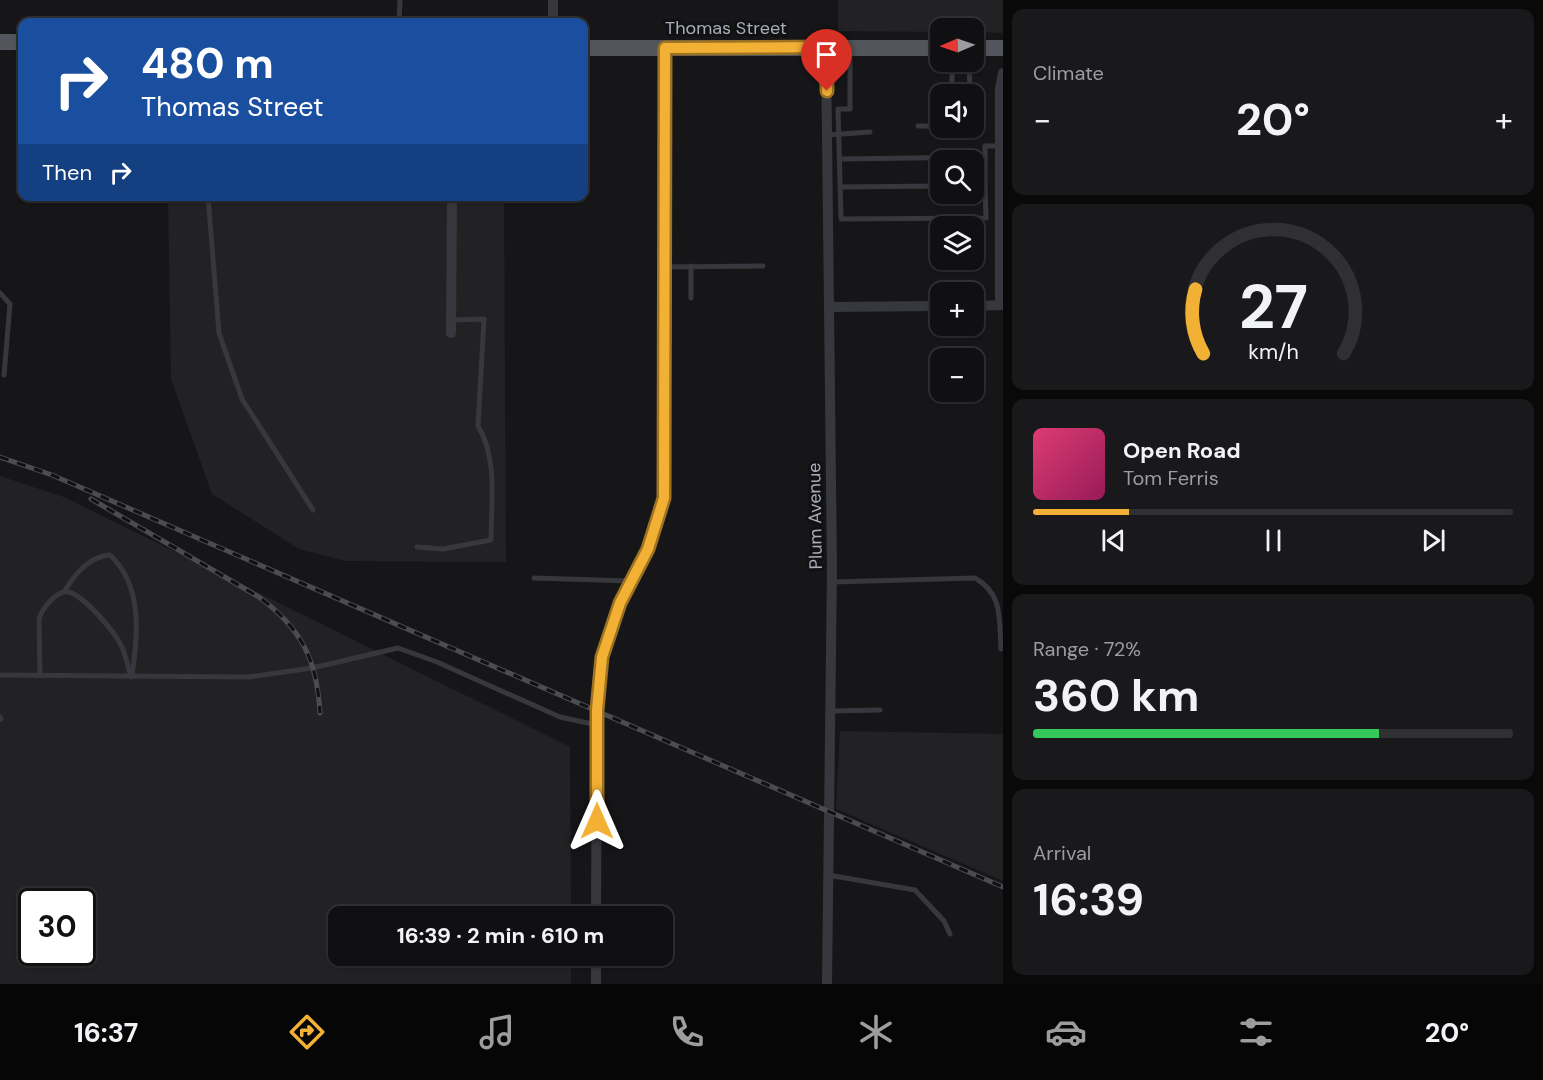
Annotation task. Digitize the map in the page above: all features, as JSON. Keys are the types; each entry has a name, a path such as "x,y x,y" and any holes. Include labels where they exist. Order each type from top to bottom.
{"main road":[{"path":"0,42 18,42"},
{"name":"Thomas Street","path":"588,48 930,48"},
{"path":"984,48 1003,48"}],"street":[{"path":"553,0 553,18"},
{"name":"Plum Avenue","path":"826,47 832,582 827,984"},
{"path":"596,906 597,725 602,657 620,603 648,549 664,498 665,48"},
{"path":"984,306 1001,305 1000,146 1003,73"},
{"path":"451,333 452,201"},
{"path":"829,307 930,306"},
{"path":"596,966 596,984"}],"lane":[{"path":"399,18 400,0"},
{"path":"850,47 850,109 838,109 842,219 986,218 985,146 1000,146"},
{"path":"918,126 930,126"},
{"path":"827,135 870,132"},
{"path":"840,159 985,157"},
{"path":"841,187 930,186"},
{"path":"208,201 219,333 242,399 313,510"},
{"path":"691,266 691,298"},
{"path":"665,267 763,266"},
{"path":"0,293 10,304 4,375"},
{"path":"417,547 460,548 491,540 490,465 485,437 478,426 484,319 452,320"},
{"path":"40,675 39,619 41,612 54,598 64,592 77,572 99,556 110,555 118,562 127,582 137,615 138,632 131,677"},
{"path":"534,578 632,581"},
{"path":"832,582 975,578 990,586 998,604 1001,649"},
{"path":"64,592 70,592 81,600 111,631 122,647 131,677"},
{"path":"0,675 248,677 312,668 398,648 437,662 560,717 597,725"},
{"path":"830,711 880,710"},
{"path":"828,875 915,890 944,921 950,934"}],"shaded area":[{"path":"838,0 1003,0 1003,33 984,32 984,18 930,18 930,32 838,31"},
{"path":"168,201 504,201 506,562 346,561 299,549 212,494 171,379"},
{"path":"0,476 64,497 570,747 571,906 328,906 328,966 571,966 571,984 0,984"},
{"path":"840,731 1003,734 1003,881 836,809"}],"railway":[{"path":"0,457 52,475 1003,887"},
{"path":"91,499 259,597 274,609 296,634 311,661 320,713"}],"route":[{"path":"597,821 597,710 602,657 620,603 648,549 664,498 665,48 826,47 827,91"}]}
